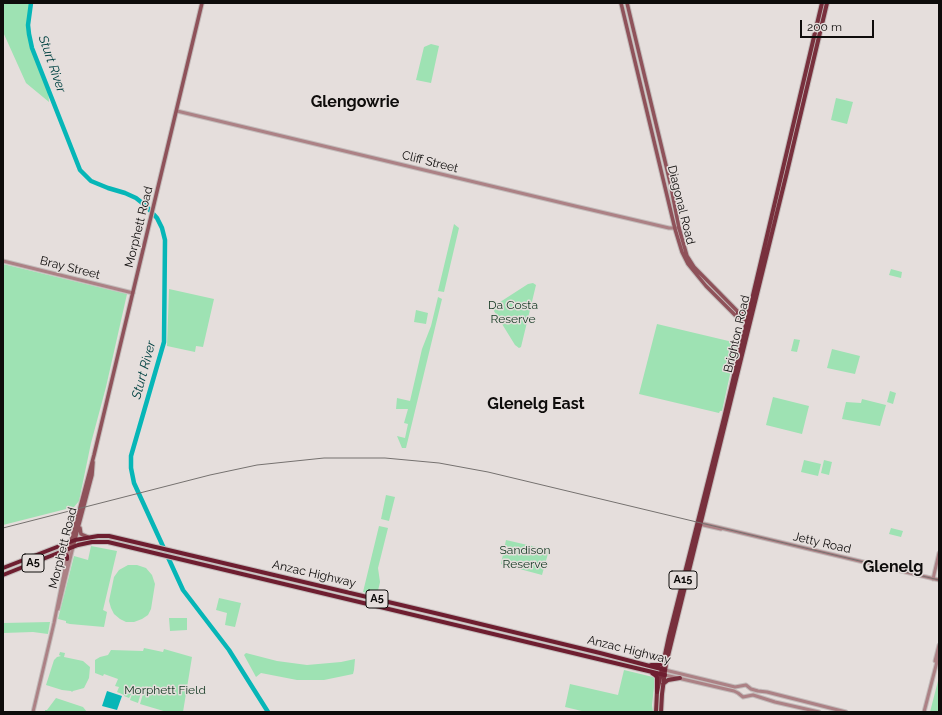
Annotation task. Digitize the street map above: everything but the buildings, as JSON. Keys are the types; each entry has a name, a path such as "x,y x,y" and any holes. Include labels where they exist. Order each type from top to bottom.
{"highway":[{"name":"Anzac Highway","path":"3,568 73,540 88,537 109,536 594,651 663,672"},
{"path":"127,546 128,540"},
{"name":"Anzac Highway","path":"3,575 62,551 99,541 172,556 594,657 648,672 663,672"},
{"path":"62,551 67,556 67,559"},
{"path":"216,561 218,567"},
{"path":"222,562 223,566 234,571"},
{"path":"310,583 312,585 312,590"},
{"path":"316,585 319,592"},
{"path":"459,625 463,620 467,627"},
{"path":"548,646 552,641"},
{"path":"552,641 555,648"},
{"path":"594,651 594,657"},
{"path":"600,653 599,657 602,660"},
{"path":"646,666 660,665 664,662"},
{"path":"648,672 656,674 657,692"}],"main road":[{"name":"Morphett Road","path":"71,548 202,3"},
{"name":"Diagonal Road","path":"621,3 674,224 690,262 747,322"},
{"name":"Diagonal Road","path":"627,3 670,182 682,252 688,264 742,322 747,322"},
{"name":"Brighton Road","path":"663,672 737,369 749,310 822,3"},
{"name":"Brighton Road","path":"747,322 787,172 827,3"},
{"path":"738,313 745,314 749,310"},
{"name":"Morphett Road","path":"73,540 92,475 94,455"},
{"path":"79,523 81,534 88,537"},
{"name":"Brighton Road","path":"663,672 680,594 700,524"},
{"path":"680,594 684,591"},
{"name":"A15","path":"661,712 663,672"},
{"name":"A15","path":"656,712 657,692 663,672"},
{"path":"663,685 668,680 680,678"}],"street":[{"name":"Cliff Street","path":"177,111 667,228 677,229"},
{"path":"667,228 672,227 674,224"},
{"name":"Bray Street","path":"3,261 133,292"},
{"name":"Jetty Road","path":"700,524 939,580"},
{"name":"Morphett Road","path":"33,712 67,559 71,548"},
{"name":"Morphett Road","path":"54,621 61,600 71,548"},
{"path":"933,579 939,553"},
{"path":"933,677 939,645"},
{"path":"924,712 939,654"},
{"name":"Anzac Highway","path":"663,672 738,693"},
{"name":"Anzac Highway","path":"663,672 740,687"},
{"path":"818,712 749,695 743,697 738,693 740,687 746,685 750,689 846,712"},
{"path":"749,695 750,689"}],"green space":[{"path":"3,3 31,3 28,25 29,34 32,48 48,89 49,102 26,83 3,32"},
{"path":"431,44 439,46 431,83 416,80 424,47"},
{"path":"836,98 853,102 847,124 831,120"},
{"path":"454,224 459,228 444,292 438,291"},
{"path":"3,264 127,294 106,387 91,443 79,501 74,507 3,525"},
{"path":"891,269 902,272 901,278 889,275"},
{"name":"Da Costa Reserve","path":"533,283 536,285 521,347 519,348 515,345 494,311 497,304 528,284"},
{"path":"169,289 214,299 203,347 196,346 195,352 167,346"},
{"path":"438,297 442,299 406,448 402,448 397,436 405,438 408,424 404,423 408,409 396,409 397,398 410,401 422,349 431,326"},
{"path":"416,310 428,313 426,324 414,322"},
{"path":"657,324 737,343 722,411 719,413 639,394"},
{"path":"794,339 800,340 797,352 791,351"},
{"path":"832,349 860,356 855,374 827,368"},
{"path":"890,391 896,393 893,404 887,402"},
{"path":"773,397 809,406 802,434 766,425"},
{"path":"862,399 886,405 880,426 842,419 846,402 861,403"},
{"path":"804,460 821,464 818,476 801,472"},
{"path":"824,460 832,462 829,475 821,473"},
{"path":"386,495 395,497 389,521 381,519"},
{"path":"379,526 388,528 378,568 380,582 377,595 363,592"},
{"path":"891,528 903,531 901,537 889,534"},
{"name":"Sandison Reserve","path":"506,540 549,550 542,575 501,564"},
{"path":"91,546 117,551 103,610 107,612 104,627 70,624 66,623 66,621 58,619 74,556 88,560"},
{"path":"128,565 137,565 146,568 152,575 155,584 151,609 148,615 134,622 126,622 114,614 109,601 114,577 119,570"},
{"path":"219,598 241,603 235,627 225,625 227,613 216,610"},
{"path":"169,618 187,618 187,630 170,631"},
{"path":"50,622 48,634 33,632 3,633 3,623"},
{"name":"Morphett Field","path":"144,648 163,652 164,649 192,657 183,712 167,712 140,704 143,694 141,693 138,703 130,700 133,691 129,698 117,692 119,687 115,686 118,679 104,674 103,676 95,673 95,660 108,655 111,650 143,651"},
{"path":"60,652 65,653 64,657 83,661 90,667 89,678 84,688 72,692 46,685 54,660 61,656 59,655"},
{"path":"246,653 277,661 307,665 341,662 355,659 354,670 353,674 324,680 297,680 261,673 256,677 244,655"},
{"path":"624,670 653,677 655,679 652,705 653,712 586,712 565,707 570,684 618,695"},
{"path":"939,677 939,712 930,712"},
{"path":"56,698 83,707 87,712 45,712 45,710 47,710"}],"water":[{"path":"107,691 122,696 117,710 102,706"}],"waterway":[{"name":"Sturt River","path":"31,3 28,25 32,48 80,170 91,181 125,193 136,198 146,206 157,218 162,228 165,240 164,342 131,456 131,468 134,483 183,590 229,650 268,712"}],"tram line":[{"path":"3,528 210,475 257,465 324,458 385,458 439,463 488,472 939,580"}],"district":[{"name":"Glengowrie","path":"355,102"},
{"name":"Glenelg East","path":"536,404"},
{"name":"Glenelg","path":"893,567"}]}
